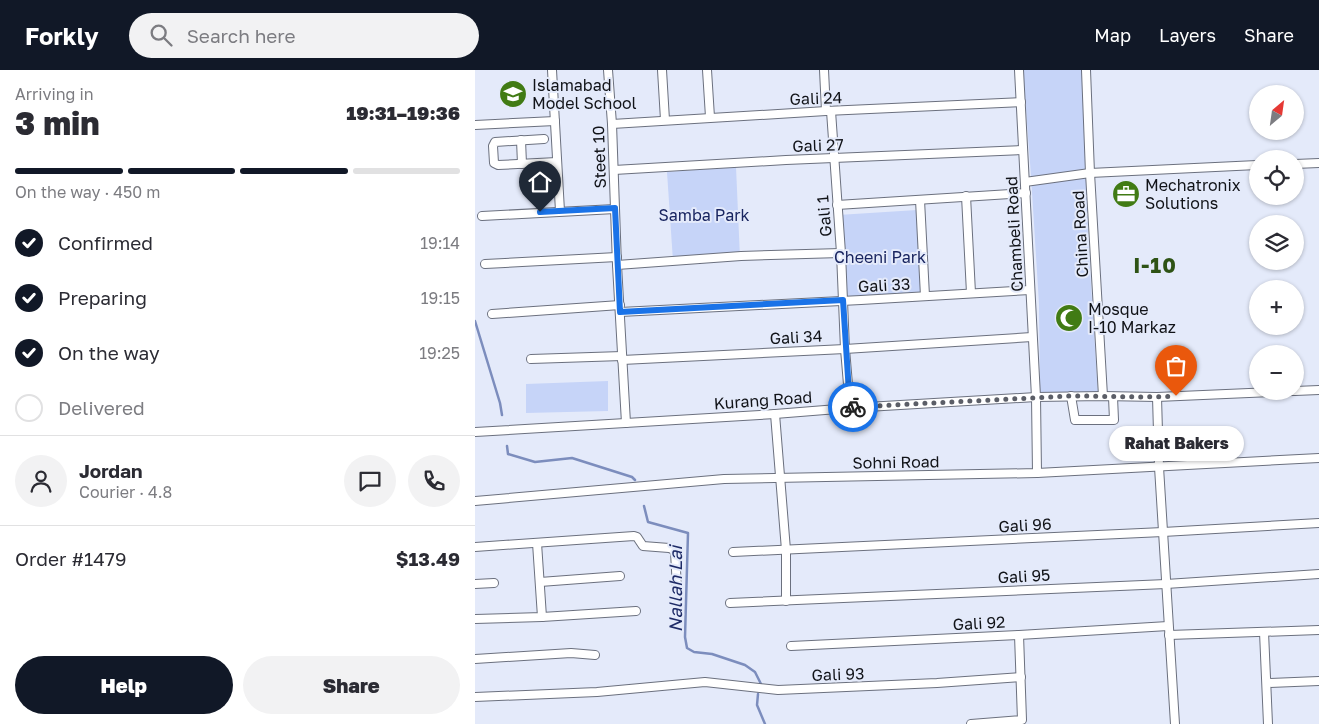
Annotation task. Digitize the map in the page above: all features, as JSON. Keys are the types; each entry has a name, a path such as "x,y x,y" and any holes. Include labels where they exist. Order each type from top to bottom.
{"street":[{"path":"552,70 560,211"},
{"name":"Steet 10","path":"608,70 626,423"},
{"path":"662,70 665,120"},
{"path":"707,70 710,117"},
{"name":"Gali 1","path":"824,70 841,253 845,349 850,408"},
{"name":"Chambeli Road","path":"1019,70 1036,398 1037,473"},
{"name":"China Road","path":"1086,70 1103,396"},
{"name":"Gali 24","path":"612,124 710,117 1021,102"},
{"path":"475,125 555,121"},
{"path":"544,139 495,142 493,146 494,163 496,165 557,162"},
{"path":"521,140 522,164"},
{"name":"Gali 27","path":"614,170 1023,150"},
{"path":"1304,164 1319,163"},
{"path":"1025,182 1090,173 1249,166"},
{"path":"837,205 1025,193"},
{"path":"966,196 971,293"},
{"path":"920,200 925,296"},
{"path":"482,216 615,208"},
{"path":"485,264 617,261 791,253 841,253"},
{"name":"Gali 33","path":"492,314 843,300 1030,290"},
{"name":"Gali 34","path":"531,360 845,349 1032,337"},
{"name":"Kurang Road","path":"1304,391 1319,390"},
{"name":"Kurang Road","path":"475,432 1071,396 1157,397 1249,393"},
{"path":"1071,396 1075,420 1114,420 1113,396"},
{"path":"1157,397 1159,467 1175,724"},
{"path":"775,414 786,550 786,601"},
{"name":"Sohni Road","path":"475,501 725,479 1037,473 1319,458"},
{"name":"Gali 96","path":"733,552 1319,523"},
{"path":"475,547 634,536 637,537 643,546 672,549 675,552 677,588"},
{"path":"537,543 542,617"},
{"name":"Gali 95","path":"731,603 1166,584 1319,574"},
{"path":"540,582 620,576"},
{"path":"475,584 494,583"},
{"path":"475,619 635,611"},
{"name":"Gali 92","path":"791,646 1168,626"},
{"path":"1169,635 1319,630"},
{"path":"1264,632 1268,724"},
{"path":"971,724 1023,720 1019,634"},
{"path":"475,659 571,654 595,655"},
{"name":"Gali 93","path":"475,697 597,692 705,682 778,690 937,683 1021,677"},
{"path":"1267,683 1319,681"}],"green space":[{"path":"1023,70 1084,70 1088,239 1098,393 1040,394 1039,304"},
{"name":"Samba Park","path":"736,167 740,258 673,261 667,172"},
{"name":"Cheeni Park","path":"917,210 924,297 841,302 838,215"},
{"path":"608,381 608,411 526,413 526,384"}],"waterway":[{"name":"Nallah Lai","path":"475,321 502,415"},
{"name":"Nallah Lai","path":"507,446 508,454 535,462 572,458 632,477 635,480"},
{"name":"Nallah Lai","path":"644,506 648,522 688,533 685,637 687,648 694,652 712,654 745,665 755,672 761,684"},
{"name":"Nallah Lai","path":"758,694 757,705 765,724"}],"way so far":[{"path":"853,407 1071,396 1176,396"}],"place":[{"name":"Islamabad Model School","path":"513,94"},
{"name":"Mechatronix Solutions","path":"1126,194"},
{"name":"Mosque I-10 Markaz","path":"1069,318"},
{"name":"Rahat Bakers","path":"1176,396"}],"district":[{"name":"I-10","path":"1155,265"}],"route":[{"path":"540,212 615,208 620,312 843,300 850,408 853,407"}]}
